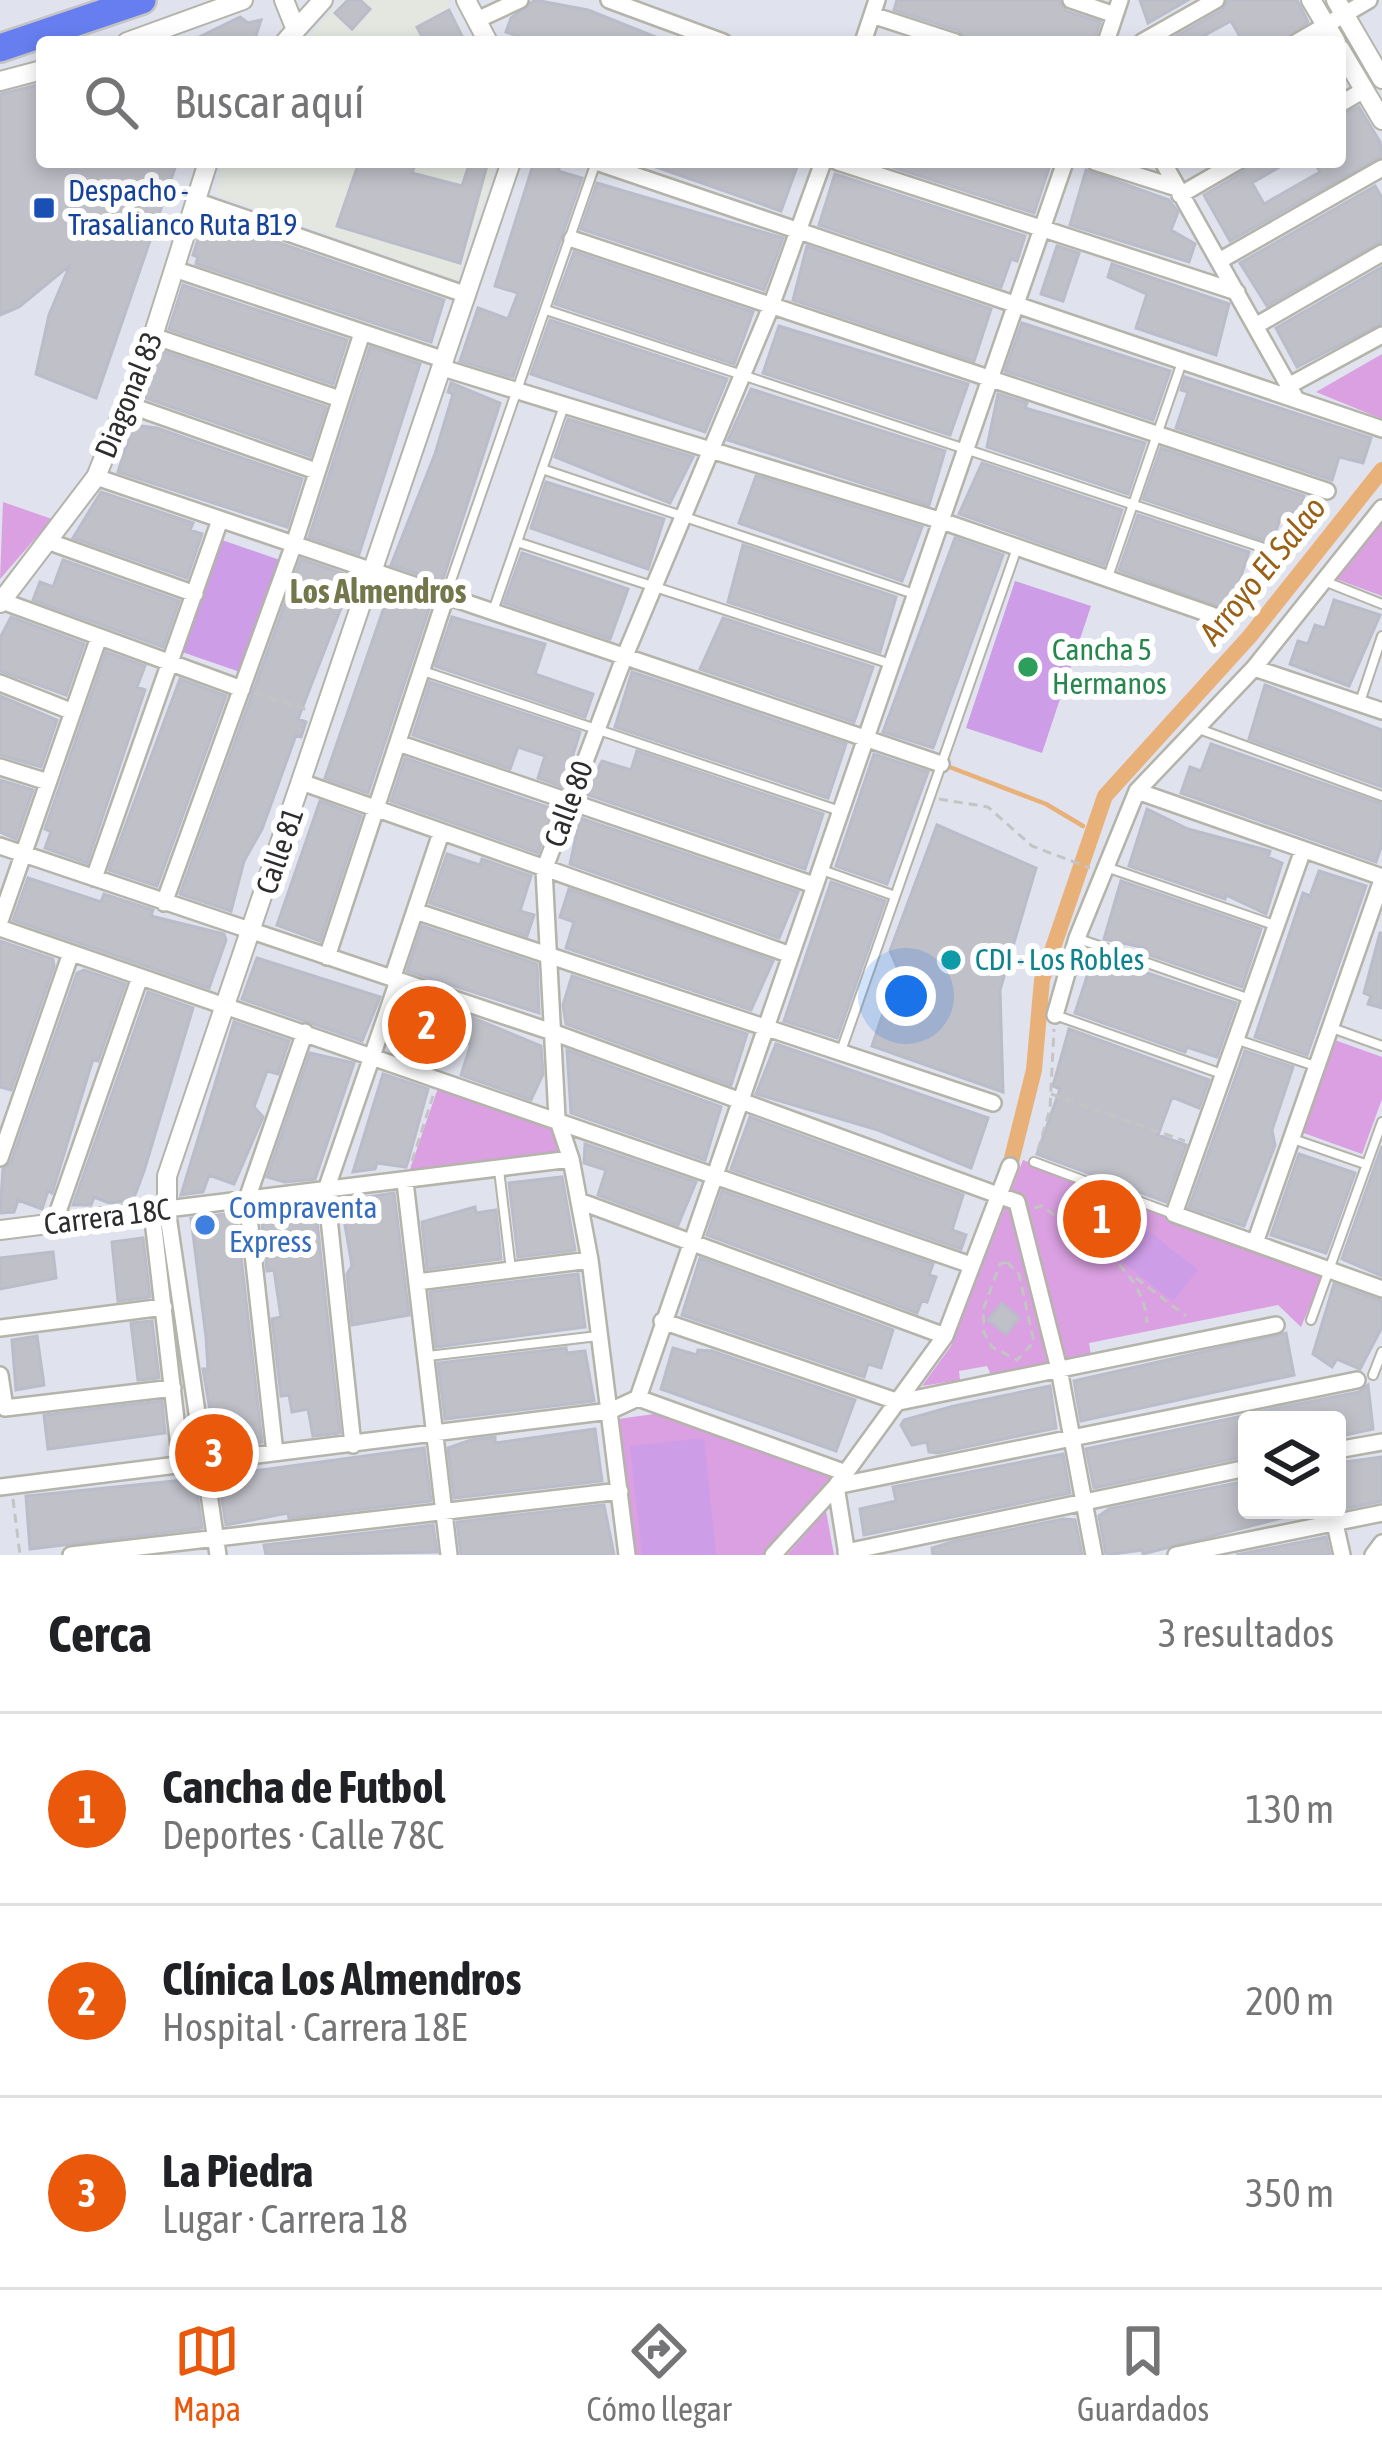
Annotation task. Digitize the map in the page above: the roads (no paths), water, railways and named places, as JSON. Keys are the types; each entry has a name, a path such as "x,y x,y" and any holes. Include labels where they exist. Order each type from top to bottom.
{"highway":[{"path":"0,48 142,0"}],"street":[{"path":"144,36 243,0"},
{"path":"284,0 291,36"},
{"path":"291,36 323,0"},
{"path":"466,0 485,36"},
{"path":"477,20 520,0"},
{"path":"609,0 686,36"},
{"path":"1071,0 1117,8"},
{"path":"1153,36 1216,0"},
{"path":"1311,0 1332,36"},
{"path":"1369,0 1340,7 1382,79"},
{"path":"865,36 875,7 941,36"},
{"path":"1346,59 1382,120"},
{"path":"0,81 36,72"},
{"path":"1346,100 1364,90"},
{"name":"Diagonal 83","path":"1,602 96,477 129,406 206,168"},
{"name":"Calle 81","path":"181,1464 164,1307 159,1210 166,1176 304,783 510,168"},
{"path":"613,168 1183,360 1293,392 1382,429"},
{"name":"Calle 80","path":"627,1555 590,1260 572,1159 557,1118 544,870 624,658 743,376 822,168"},
{"path":"857,168 1237,292"},
{"path":"6,1486 610,1411 638,1397 737,1098 818,878 1063,168"},
{"path":"1113,168 1179,191 1225,168"},
{"path":"1166,168 1293,392"},
{"path":"1219,261 1382,168"},
{"path":"196,201 467,295"},
{"path":"572,239 770,309 1327,491"},
{"path":"1257,326 1382,253"},
{"path":"174,269 517,392 939,520 1212,615"},
{"path":"164,903 294,544 362,333"},
{"path":"1293,392 1382,335"},
{"path":"153,336 340,399"},
{"path":"129,406 316,471"},
{"path":"96,477 941,764"},
{"path":"1055,1015 1096,867 1137,790 1254,668 1382,508"},
{"path":"94,878 220,520"},
{"path":"47,541 195,594"},
{"path":"0,589 32,560"},
{"path":"327,957 446,596"},
{"path":"1,602 242,689"},
{"path":"99,637 0,925 971,1265"},
{"path":"1254,668 1382,711"},
{"path":"0,683 73,712"},
{"path":"398,742 568,801 818,878"},
{"path":"0,767 48,782"},
{"path":"304,783 788,954"},
{"path":"1137,790 1382,879 1255,1243"},
{"path":"353,1445 326,1190 374,1054 441,833"},
{"path":"0,846 555,1034 999,1194 1021,1210 1059,1369 1094,1555"},
{"path":"1303,850 1174,1214 1382,1289"},
{"path":"415,911 993,1103"},
{"path":"3,1140 71,953"},
{"path":"54,1223 140,977"},
{"path":"275,1453 247,1198 304,1032"},
{"name":"Carrera 18C","path":"0,1230 572,1159"},
{"path":"773,1555 841,1479 945,1336 1010,1166"},
{"path":"405,1181 448,1555"},
{"path":"579,1201 945,1336"},
{"name":"Calle 81","path":"159,1210 218,1555"},
{"path":"417,1282 590,1260"},
{"path":"0,1328 164,1307"},
{"path":"662,1321 899,1402 1276,1325"},
{"path":"0,1376 4,1408 173,1388"},
{"path":"638,1397 841,1479 1365,1378"},
{"path":"1346,1448 1382,1442"},
{"path":"841,1479 847,1553 1238,1470"},
{"path":"71,1555 620,1491"},
{"path":"1346,1515 1382,1513"},
{"path":"1176,1555 1321,1519"},
{"path":"1334,1519 1342,1555"},
{"path":"1373,1555 1382,1543"}],"lane":[{"path":"446,596 594,168"},
{"path":"546,310 1267,549"},
{"path":"1107,580 1183,360"},
{"path":"492,613 564,406"},
{"path":"542,470 914,594"},
{"path":"517,542 891,664"},
{"path":"841,1051 1017,548"},
{"path":"1324,581 1382,604"},
{"path":"1360,704 1382,636"},
{"path":"422,671 840,811"},
{"path":"1199,729 1382,796"},
{"path":"1096,867 1277,926"},
{"path":"818,878 896,896"},
{"path":"1077,938 1250,999"},
{"path":"1055,1015 1223,1074"},
{"path":"1330,1028 1382,1046"},
{"path":"1236,1039 1316,1066"},
{"path":"1311,1320 1382,1122"},
{"path":"1291,1138 1365,1164"},
{"path":"1034,1162 1174,1214"},
{"path":"499,1170 511,1270"},
{"path":"425,1356 600,1335"},
{"path":"1365,1378 1382,1352"}],"waterway":[{"name":"Arroyo El Salao","path":"1010,1166 1034,1070 1042,980 1105,796 1250,636 1382,470"},
{"path":"947,766 1046,804 1083,826"}],"place":[{"name":"Despacho - Trasalianco Ruta B19","path":"44,208"},
{"name":"Cancha 5 Hermanos","path":"1028,667"},
{"name":"CDI - Los Robles","path":"951,960"},
{"name":"Clínica Los Almendros","path":"427,1025"},
{"name":"Cancha de Futbol","path":"1102,1219"},
{"name":"Compraventa Express","path":"205,1225"},
{"name":"La Piedra","path":"214,1453"}],"district":[{"name":"Los Almendros","path":"378,591"}]}
